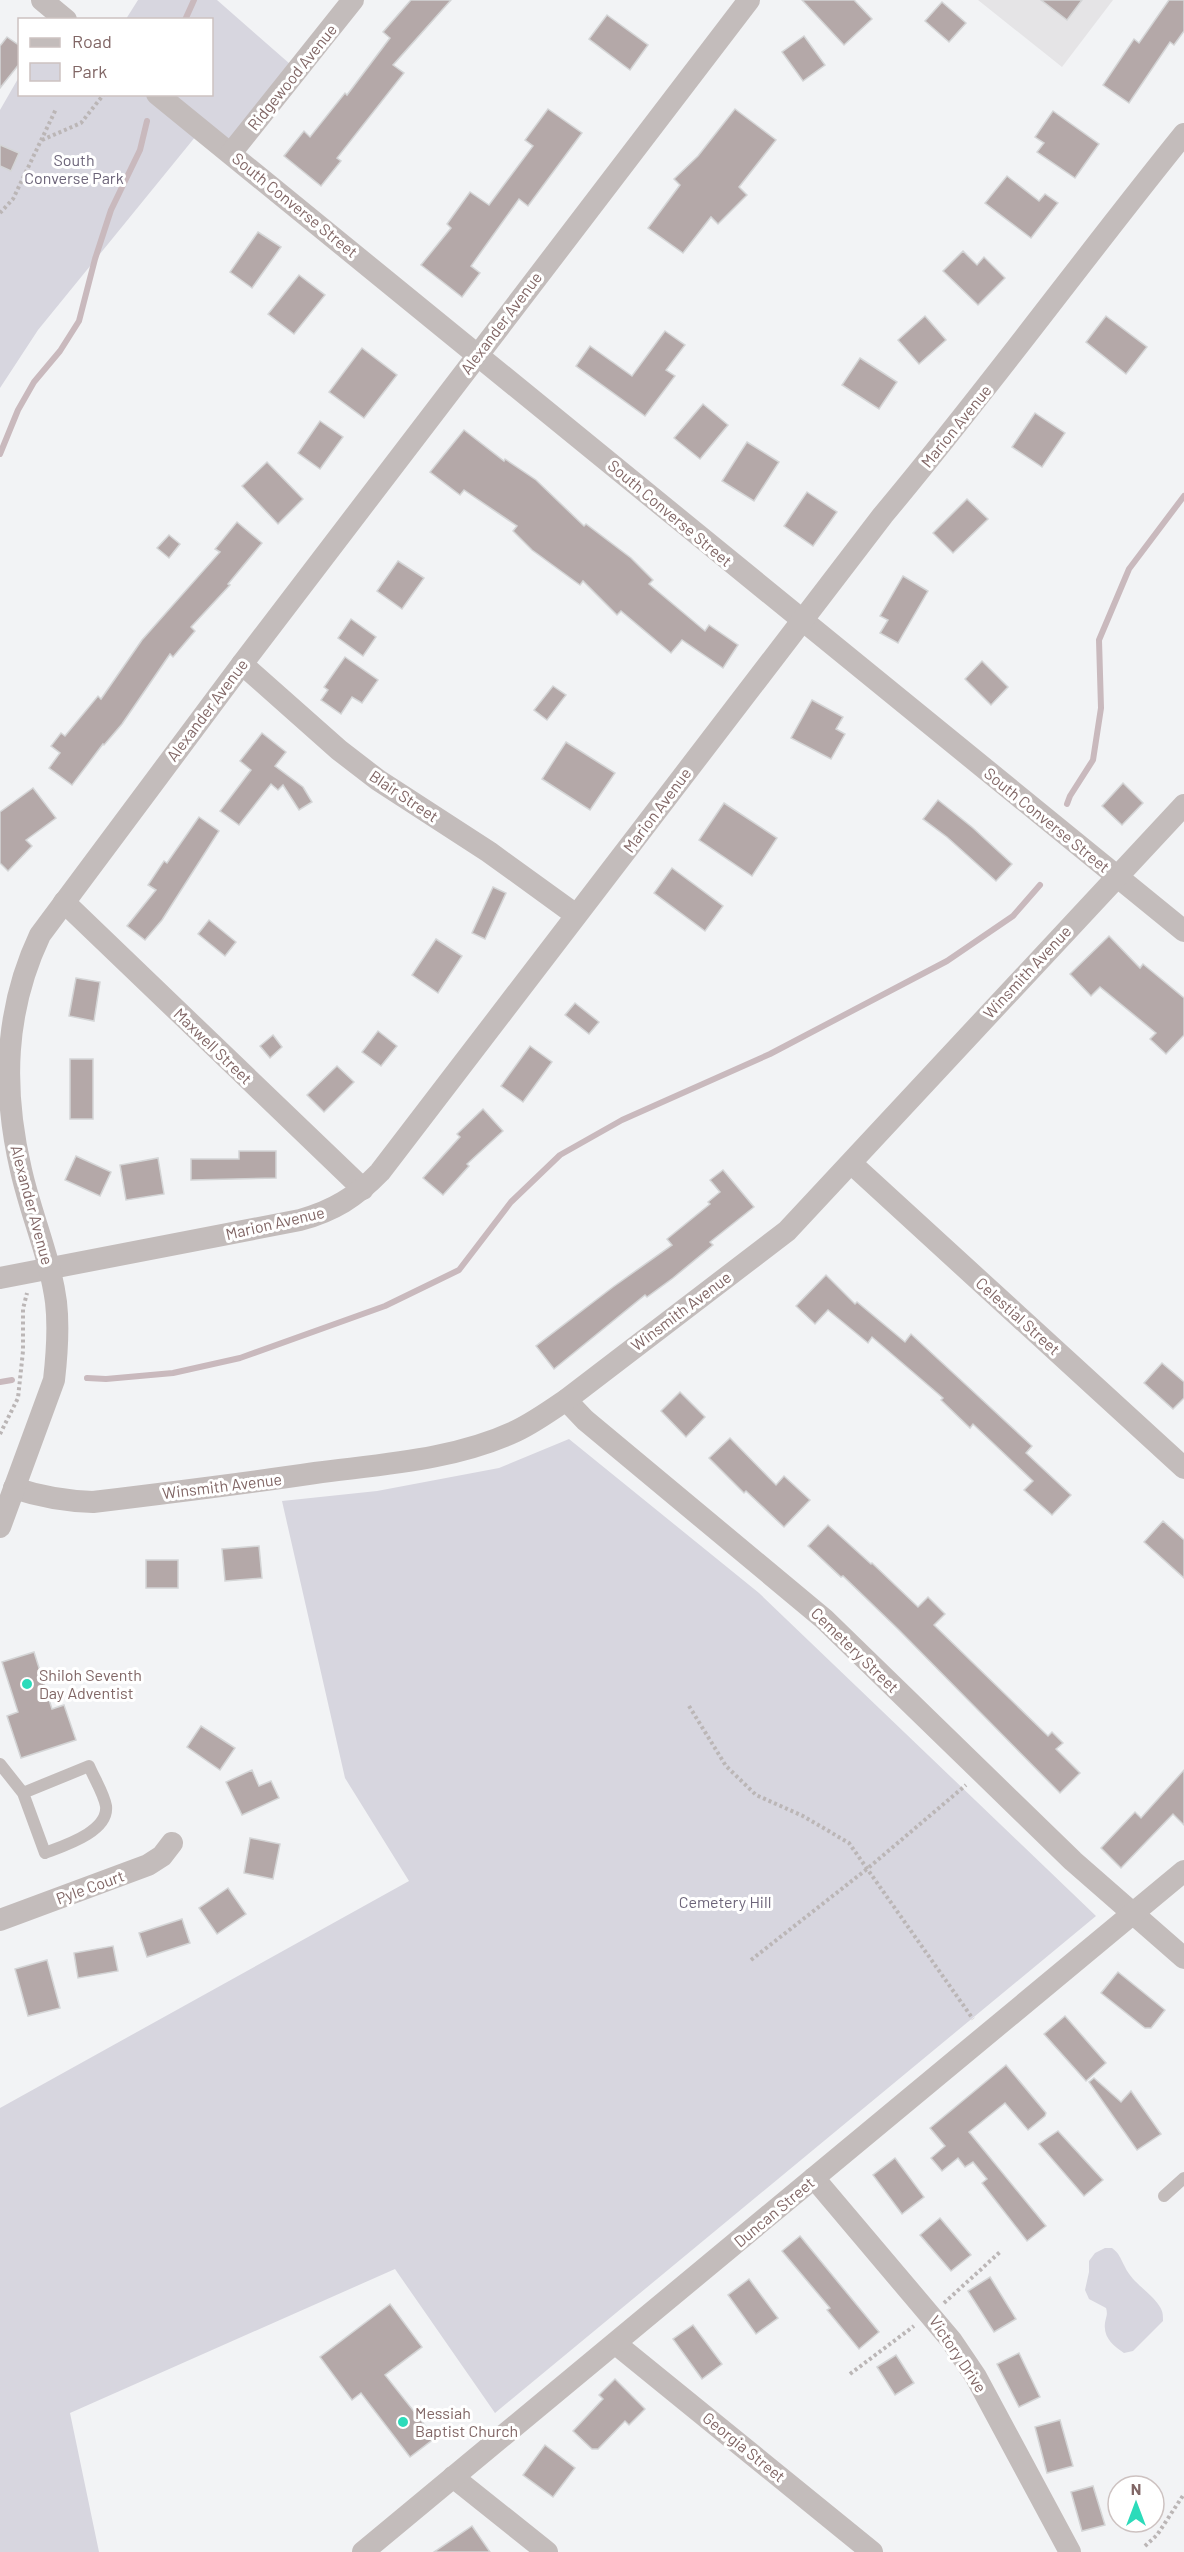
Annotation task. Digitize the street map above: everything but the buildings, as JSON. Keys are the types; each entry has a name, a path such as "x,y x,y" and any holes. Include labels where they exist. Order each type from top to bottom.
{"street":[{"path":"42,0 64,18"},
{"name":"Ridgewood Avenue","path":"231,153 353,0"},
{"name":"Alexander Avenue","path":"0,1527 54,1380 58,1327 56,1301 49,1268 21,1172 13,1130 9,1054 16,996 26,965 40,935 242,664 749,0"},
{"name":"South Converse Street","path":"160,96 1184,931"},
{"name":"Marion Avenue","path":"0,1278 300,1220 333,1209 363,1189 380,1172 883,515 956,429 1184,134"},
{"name":"Blair Street","path":"242,664 339,750 370,774 489,852 576,915"},
{"name":"Winsmith Avenue","path":"14,1488 68,1502 93,1502 431,1457 477,1446 516,1431 566,1400 787,1230 852,1164 921,1085 1184,805"},
{"name":"Maxwell Street","path":"63,902 363,1189"},
{"name":"Celestial Street","path":"852,1164 1184,1468"},
{"name":"Cemetery Street","path":"566,1400 585,1420 824,1619 1073,1861 1184,1958"},
{"name":"Pyle Court","path":"0,1920 148,1865 162,1856 172,1843"},
{"name":"Duncan Street","path":"363,2552 1184,1871"},
{"name":"Victory Drive","path":"814,2178 931,2314 976,2377 1070,2552"},
{"name":"Georgia Street","path":"616,2344 872,2552"},
{"path":"453,2477 547,2552"}],"lane":[{"path":"0,1764 23,1793 45,1853 83,1838 104,1817 106,1807 90,1766 23,1793"},
{"path":"1164,2196 1184,2178"}],"path":[{"path":"41,140 81,123 102,96"},
{"path":"0,213 13,199 56,108"},
{"path":"0,1434 18,1398 23,1351 23,1309 28,1294"},
{"path":"689,1706 726,1766 756,1795 803,1816 849,1843 976,2022"},
{"path":"751,1960 867,1869 966,1785"},
{"path":"850,2374 931,2314 1000,2252"},
{"path":"1145,2546 1157,2535 1184,2494"}],"shaded area":[{"path":"978,0 1113,0 1062,67"}],"green space":[{"name":"South Converse Park","path":"138,0 217,0 298,71 231,153 200,131 38,330 0,388 0,110 18,79 18,96 213,96 213,18 127,18"},
{"name":"Cemetery Hill","path":"569,1439 759,1593 1096,1916 495,2413 395,2269 70,2413 99,2552 0,2552 0,2108 409,1881 345,1778 282,1501 377,1491 499,1468"},
{"path":"1105,2248 1112,2248 1117,2252 1128,2273 1156,2302 1162,2312 1163,2321 1133,2351 1124,2353 1110,2341 1105,2328 1106,2308 1089,2299 1085,2290 1089,2261 1095,2253"}],"waterway":[{"path":"186,18 194,0"},
{"path":"0,454 18,410 34,382 60,351 79,321 95,259 111,210 140,150 147,121"},
{"path":"1067,804 1093,760 1101,708 1099,640 1129,569 1184,496"},
{"path":"87,1378 106,1379 173,1373 240,1358 385,1306 459,1270 511,1202 560,1155 622,1120 770,1054 947,961 1013,916 1040,885"},
{"path":"0,1382 12,1380"}],"place":[{"name":"Shiloh Seventh Day Adventist","path":"27,1684"},
{"name":"Messiah Baptist Church","path":"403,2422"}]}
